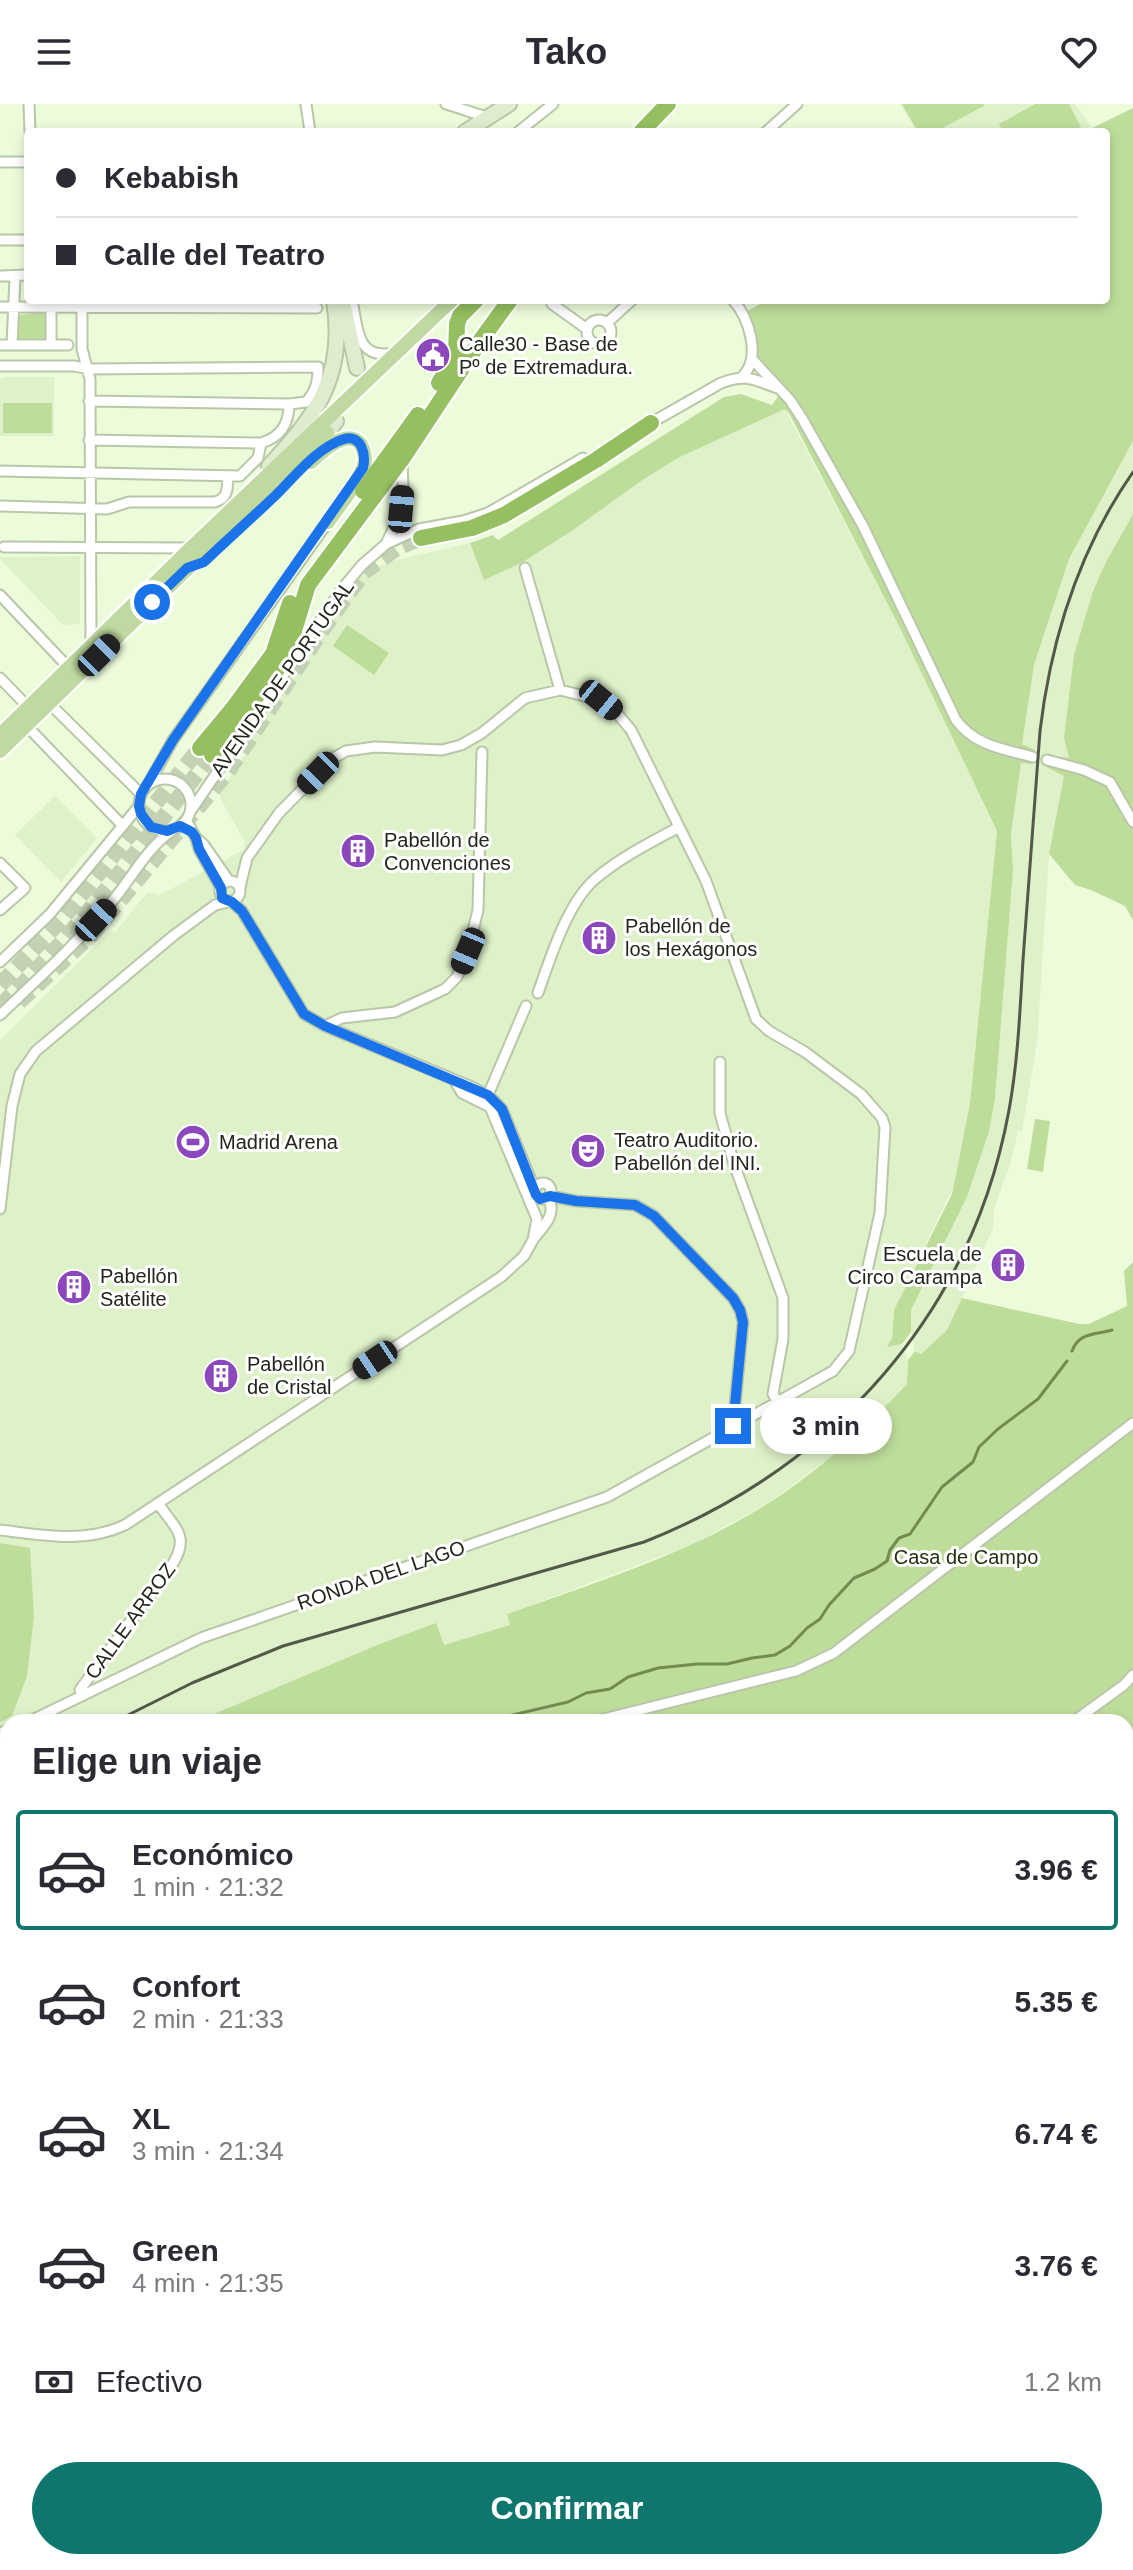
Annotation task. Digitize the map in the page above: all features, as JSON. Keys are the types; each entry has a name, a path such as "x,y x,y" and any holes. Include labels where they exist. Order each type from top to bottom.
{"highway":[{"path":"632,128 655,104"},
{"path":"645,128 668,104"},
{"path":"472,304 460,316 456,354 444,375 297,583 273,654 206,751 286,657 308,585 402,459 507,304"},
{"path":"421,538 472,528 504,515 651,423"}],"main road":[{"path":"471,128 509,104"},
{"path":"218,522 293,441 330,381 337,347 335,304"},
{"path":"344,304 357,368"},
{"path":"0,735 49,703 191,548 448,304"},
{"path":"0,751 69,668 95,651 187,568 332,427"},
{"path":"187,568 204,562 319,454 337,442 351,438 361,444 365,459 363,468 328,522"}],"street":[{"path":"29,104 30,128"},
{"path":"306,104 309,128"},
{"path":"446,104 489,117"},
{"path":"523,128 553,104"},
{"path":"770,128 797,104"},
{"path":"0,162 24,162"},
{"path":"0,240 24,240"},
{"path":"0,276 24,276"},
{"path":"12,345 15,277"},
{"path":"51,304 51,345"},
{"path":"0,307 144,304 317,308"},
{"path":"353,304 363,344 371,353 394,353"},
{"path":"552,304 587,329 592,343 604,343 611,334 607,323 601,320 594,321 587,329"},
{"path":"607,323 628,304"},
{"path":"386,544 419,529 463,521 501,507 721,383 738,378 748,371 752,356 745,316 736,304"},
{"path":"82,307 82,349 89,369 90,547 95,651"},
{"path":"0,345 68,345"},
{"path":"752,356 797,409 863,526 956,720 977,740 1033,757"},
{"path":"0,366 74,366 89,369 318,367 315,392 306,402 89,401"},
{"path":"738,378 780,390"},
{"path":"89,440 261,443 272,440 283,429 289,417 289,404"},
{"path":"0,471 240,476 258,458 261,443"},
{"name":"AVENIDA DE PORTUGAL","path":"0,1015 111,904 161,839 183,822 342,589 362,565 386,544 401,509 402,459"},
{"path":"0,506 107,509 129,502 215,502 227,494 231,476"},
{"path":"0,962 50,914 139,806 141,794 173,740 328,522"},
{"path":"4,547 191,548"},
{"path":"525,568 560,690"},
{"path":"0,595 69,668"},
{"path":"0,678 27,716 123,826"},
{"path":"0,1209 12,1106 20,1074 36,1051 230,891 249,854 279,813 337,755 375,747 442,750 461,745 482,733 525,698 560,690 601,700 615,711 631,730 679,827 625,857 591,882 573,908 538,993"},
{"path":"49,703 141,794"},
{"path":"325,1026 342,1018 395,1012 445,989 457,977 468,951 478,910 482,752"},
{"path":"1047,760 1084,770 1110,782 1133,822"},
{"name":"AVENIDA DE PORTUGAL","path":"148,785 164,778 180,783 190,796 183,822"},
{"path":"0,1530 76,1538 93,1536 125,1525 501,1277 524,1256 551,1214 551,1188 548,1184 539,1186 529,1172 502,1109 488,1095 325,1026 304,1014 230,891 199,849 194,835 183,822 167,831 151,827 139,806"},
{"name":"RONDA DEL LAGO","path":"45,1714 201,1638 607,1497 833,1371 849,1351 880,1213 885,1127 882,1118 861,1094 756,1019 706,881 679,827"},
{"path":"0,863 25,888 0,910"},
{"path":"488,1095 526,1006"},
{"path":"720,1062 720,1113 734,1164 783,1298 783,1339 773,1394 777,1401"},
{"path":"454,1080 462,1093 485,1103 495,1116 535,1213 533,1240"},
{"path":"549,1197 635,1205 654,1216 733,1298 743,1322 733,1426"},
{"path":"734,1399 743,1408 757,1413"},
{"path":"623,1714 796,1671 834,1653 1133,1423"},
{"name":"CALLE ARROZ","path":"82,1696 82,1687 180,1549 178,1530 158,1503"},
{"path":"1084,1714 1133,1675"}],"shaded area":[{"path":"900,104 1075,104 1091,126 1088,128 915,128"},
{"path":"54,377 54,436 0,436 0,379"},
{"path":"785,409 899,626 997,831 970,1103 953,1187 894,1310 889,1347 902,1344 908,1360 907,1384 828,1459 765,1505 691,1545 507,1614 510,1625 443,1646 435,1624 214,1714 0,1714 0,1040 109,932 116,931 147,893 158,896 243,850 245,842 220,798 220,792 250,747 244,742 357,579 396,560 470,543 484,579 523,562 678,458"},
{"path":"1133,441 1133,514 1106,562 1089,603 1064,738 1069,758 1046,767 1065,776 1049,855 1037,1044 1022,1131 1018,1131 994,1209 993,1228 962,1298 947,1330 921,1354 915,1351 911,1310 967,1197 989,1132 995,1099 1013,870 1011,834 1025,710 1034,665 1069,559"},
{"path":"80,556 80,624 63,625 0,559 0,557"},
{"path":"55,796 97,838 61,882 15,835"}],"green space":[{"path":"902,104 984,106 943,128 916,128"},
{"path":"1035,104 1069,104 1081,127 1001,128 999,124"},
{"path":"1133,108 1133,441 1069,559 1034,665 1022,744 1035,750 1032,764 1021,763 1011,834 1013,870 995,1099 989,1132 967,1197 911,1310 911,1332 902,1344 887,1347 892,1338 894,1310 952,1194 970,1103 997,831 899,626 790,415 785,409 678,458 523,562 484,580 470,543 493,535 498,540 724,397 741,394 772,405 784,388 759,364 747,311 760,304 1110,304 1110,128 1092,128"},
{"path":"47,312 47,340 16,341 18,315"},
{"path":"3,403 52,403 52,433 3,433"},
{"path":"1133,514 1133,920 1125,906 1075,885 1049,854 1064,776 1046,767 1049,756 1069,758 1064,738 1074,655 1093,591"},
{"path":"347,625 389,653 374,675 333,646"},
{"path":"1035,1119 1050,1121 1043,1172 1027,1169"},
{"name":"Casa de Campo","path":"1133,1262 1133,1714 214,1714 436,1623 444,1645 510,1625 507,1614 638,1567 703,1539 784,1493 857,1434 907,1384 908,1360 915,1351 921,1354 947,1330 962,1298 1089,1324 1127,1306 1124,1271"},
{"path":"0,1543 30,1548 34,1617 27,1676 13,1714 0,1714"}],"waterway":[{"path":"1072,1351 1083,1337 1112,1330"},
{"path":"516,1714 610,1689 628,1677 658,1668 727,1664 775,1655 790,1646 820,1619 854,1578 887,1561 890,1550 899,1538 910,1534 942,1487 973,1462 979,1447 998,1429 1038,1399 1067,1361"}],"tunnel":[{"path":"19,1002 91,935 226,774 364,572 397,548 421,538"},
{"path":"0,985 61,920 200,748"},
{"path":"0,1006 84,916 212,755"}],"railway":[{"path":"130,1714 192,1683 283,1646 644,1542 713,1510 776,1471 833,1426 884,1374 927,1316 963,1253 990,1184 1015,1073 1040,731 1052,662 1083,563 1114,501 1133,472"}],"place":[{"name":"Calle30 - Base de Pº de Extremadura.","path":"433,355"},
{"name":"Pabellón de Convenciones","path":"358,851"},
{"name":"Pabellón de los Hexágonos","path":"599,938"},
{"name":"Madrid Arena","path":"193,1142"},
{"name":"Teatro Auditorio. Pabellón del INI.","path":"588,1151"},
{"name":"Escuela de Circo Carampa","path":"1008,1265"},
{"name":"Pabellón Satélite","path":"74,1287"},
{"name":"Pabellón de Cristal","path":"221,1376"}],"route":[{"path":"152,602 187,568 204,562 319,454 345,439 351,438 361,444 365,459 363,468 173,740 141,794 141,814 151,827 159,830 167,831 180,826 192,832 221,888 220,895 242,911 304,1014 325,1026 472,1087 496,1102 502,1109 540,1199 550,1196 576,1201 621,1202 635,1205 654,1216 733,1298 740,1310 743,1322 733,1426"}]}
